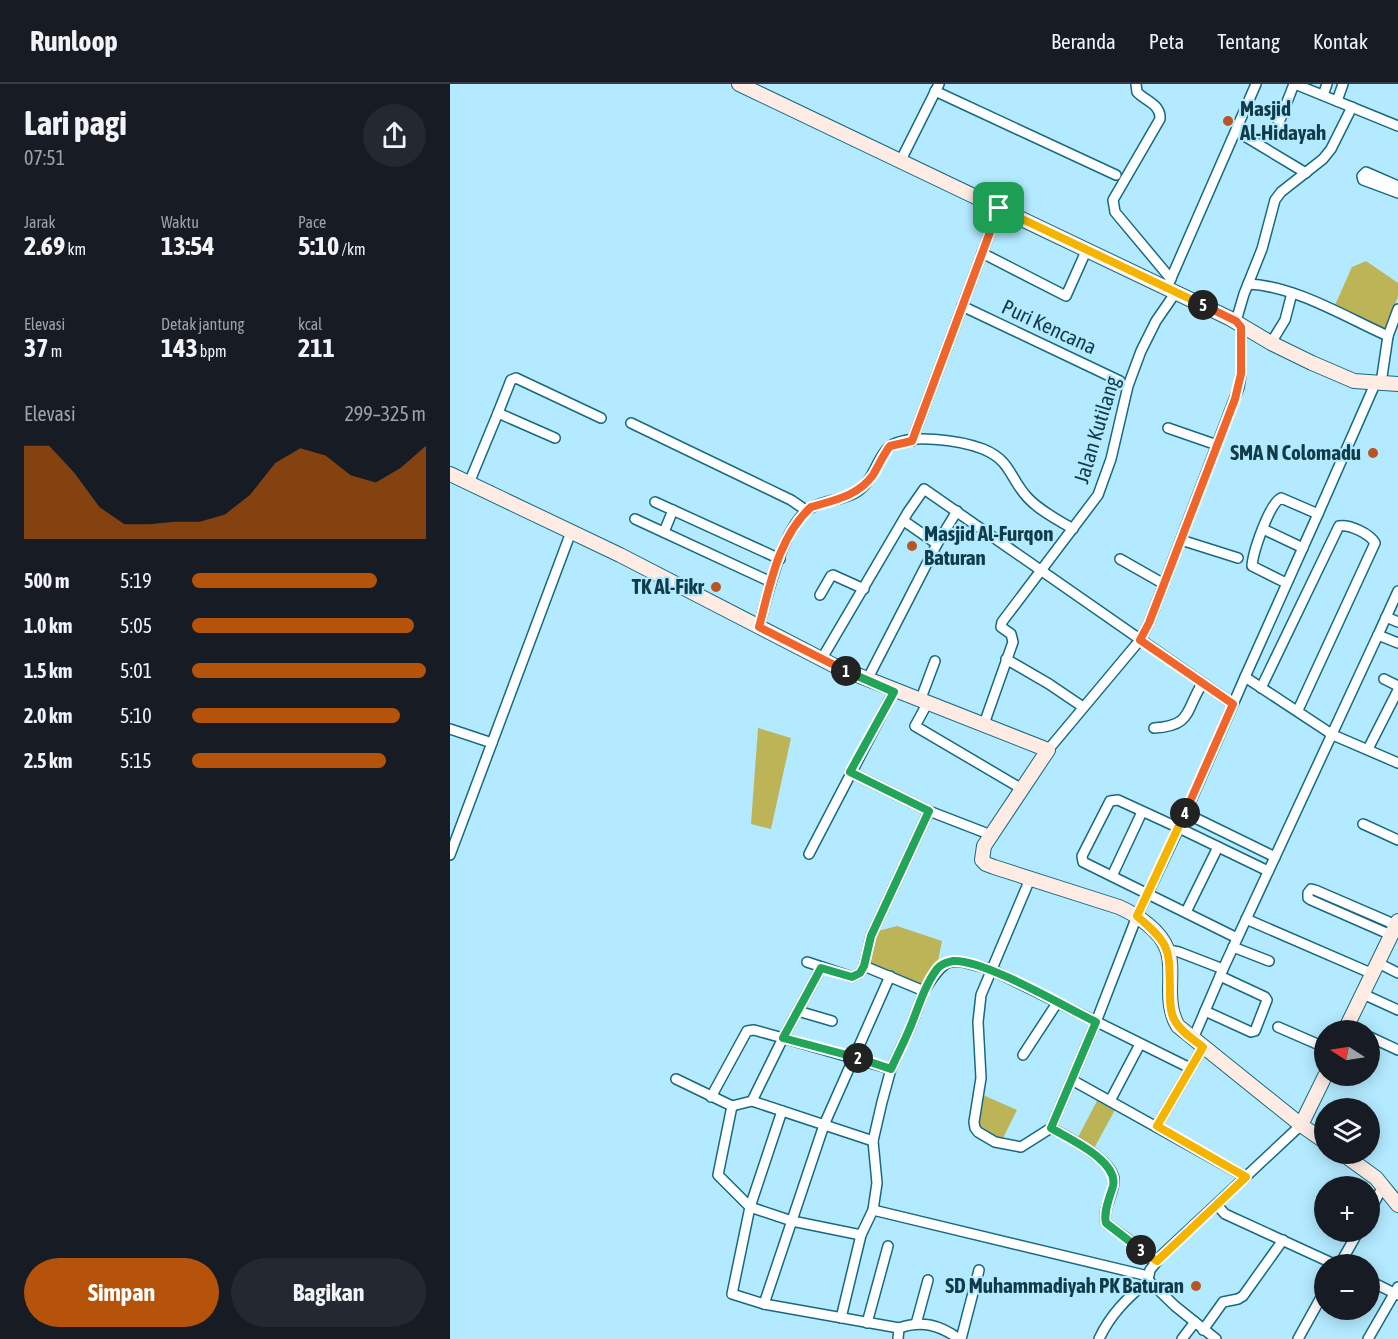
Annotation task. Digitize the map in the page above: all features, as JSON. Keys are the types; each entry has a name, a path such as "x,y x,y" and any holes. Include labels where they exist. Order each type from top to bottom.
{"street":[{"path":"739,84 999,208 1172,286 1271,343 1312,363 1354,381 1398,384"},
{"path":"1136,84 1140,96 1157,107 1160,119 1113,200 1113,206 1115,212 1172,286"},
{"path":"1278,125 1295,84 1312,87 1323,95 1390,123"},
{"path":"1323,95 1327,84"},
{"path":"1337,101 1343,84"},
{"name":"Jalan Kutilang","path":"1006,659 1013,637 1001,628 1002,622 1098,495 1112,459 1128,386 1141,351 1172,286 1236,131 1252,86"},
{"path":"901,160 937,88 1116,175"},
{"path":"1314,1134 1178,1026 1172,1016 1168,950 1156,933 1137,916 1119,907 986,864 982,860 984,846 1048,750 1140,640 1149,623 1239,387 1254,284 1275,200 1281,192 1323,159 1331,149 1352,107"},
{"path":"1236,131 1306,173"},
{"path":"912,441 999,208"},
{"path":"982,253 1066,296 1088,249"},
{"path":"1254,284 1292,293 1388,336"},
{"path":"1271,343 1285,320 1292,293"},
{"name":"Puri Kencana","path":"962,306 1120,381"},
{"path":"1030,879 981,995 978,1013 981,1078 975,1128 985,1137 1015,1147 1027,1145 1051,1128 1096,1022 1137,916 1179,828 1286,583 1378,383 1388,336 1398,309"},
{"path":"469,483 511,380 516,378 601,418"},
{"path":"498,413 555,438"},
{"path":"631,423 791,500 807,511"},
{"path":"1168,428 1217,445"},
{"path":"759,627 771,582 790,532 811,507 858,491 867,483 890,446 912,441 951,440 963,442 994,455 1003,461 1018,487 1034,504 1073,529"},
{"path":"450,474 672,581 822,660 894,692 1048,750"},
{"path":"822,660 924,489 1233,704"},
{"path":"1286,583 1252,566 1263,529 1279,498 1318,514"},
{"path":"655,502 780,559"},
{"path":"664,532 673,510"},
{"path":"867,680 957,511"},
{"path":"635,519 771,582"},
{"path":"904,521 938,544"},
{"path":"1261,688 1339,526 1348,526 1372,538 1375,543 1298,710"},
{"path":"1263,529 1303,548"},
{"path":"450,855 571,532"},
{"path":"1181,540 1238,558"},
{"path":"1120,559 1164,584"},
{"path":"820,595 833,575 864,589"},
{"path":"1157,1126 1190,1068 1205,1011 1221,972 1398,591"},
{"path":"1386,617 1398,622"},
{"path":"1378,634 1398,643"},
{"path":"984,724 1006,659 1083,707"},
{"path":"935,661 915,726 1022,789"},
{"path":"1245,677 1333,735 1368,748 1398,763"},
{"path":"1368,748 1398,688 1384,679"},
{"path":"1154,728 1171,727 1184,719 1205,686"},
{"path":"809,854 894,692"},
{"path":"450,729 492,742"},
{"path":"850,772 929,811 991,835"},
{"path":"1268,871 1119,800 1110,801 1082,856 1083,862 1186,912 1269,961"},
{"path":"807,963 852,977 860,973 864,966 871,936 929,811"},
{"path":"1112,876 1142,812"},
{"path":"1185,813 1275,857"},
{"path":"1363,824 1398,840"},
{"path":"1186,912 1218,846"},
{"path":"1315,890 1395,928 1338,911 1311,900 1308,898 1308,893 1315,890"},
{"path":"1338,911 1342,901"},
{"path":"1246,919 1376,969 1398,973"},
{"path":"1353,1020 1395,928"},
{"path":"1168,950 1179,952 1221,972 1267,1000 1255,1031 1251,1032 1205,1011"},
{"path":"841,1318 861,1235 873,1210 877,1183 873,1141 891,1069 924,991 944,963 962,962 992,970 1190,1068"},
{"path":"864,966 924,991"},
{"path":"752,1101 821,968"},
{"path":"764,1304 824,1125 890,976"},
{"path":"1363,994 1398,1010"},
{"path":"1023,1055 1057,1003"},
{"path":"798,1011 832,1021"},
{"path":"1278,1027 1314,1043"},
{"path":"711,1096 750,1029 891,1069"},
{"path":"1380,1042 1398,1050"},
{"path":"1110,1101 1140,1044"},
{"path":"676,1079 732,1106 752,1101 873,1141"},
{"path":"1072,1080 1246,1177"},
{"path":"1100,1339 1111,1316 1148,1278 1157,1261 1301,1125 1319,1086"},
{"path":"732,1106 718,1175 750,1207 792,1221 861,1235"},
{"path":"782,1111 750,1207 732,1294 764,1304 899,1328 916,1324 936,1325 960,1339 979,1270"},
{"path":"1051,1128 1085,1148 1110,1170 1114,1182 1105,1216 1106,1223 1157,1261"},
{"path":"1358,1164 1369,1171 1398,1205"},
{"path":"1380,1192 1383,1186"},
{"path":"1217,1205 1225,1214 1314,1255"},
{"path":"873,1210 1148,1278 1203,1330 1216,1339"},
{"path":"1203,1330 1224,1302 1243,1296 1282,1240"},
{"path":"867,1323 888,1246"},
{"path":"916,1324 928,1280"},
{"path":"1368,1339 1397,1292 1380,1285"},
{"path":"1298,1339 1314,1310"},
{"path":"1182,1339 1195,1322"},
{"path":"898,1339 899,1328"}],"shaded area":[{"path":"1366,261 1398,283 1398,296 1387,327 1383,329 1335,305 1352,267"},
{"path":"758,728 791,738 771,829 751,824"},
{"path":"897,926 942,941 938,961 923,987 869,964 872,942 878,931"},
{"path":"983,1095 1017,1110 1001,1142 980,1129 978,1124"},
{"path":"1098,1099 1116,1108 1092,1152 1077,1139"}],"place":[{"name":"Masjid Al-Hidayah","path":"1228,121"},
{"name":"SMA N Colomadu","path":"1373,453"},
{"name":"Masjid Al-Furqon Baturan","path":"912,546"},
{"name":"TK Al-Fikr","path":"716,587"},
{"name":"SD Muhammadiyah PK Baturan","path":"1196,1286"}],"route":[{"path":"999,208 1234,320 1241,327 1239,387 1149,623 1140,640 1233,704 1179,828 1137,916 1156,933 1168,950 1172,1016 1185,1033 1203,1047 1157,1126 1246,1177 1157,1261 1108,1227 1104,1220 1114,1182 1107,1166 1085,1148 1051,1128 1096,1022 992,970 952,961 944,963 938,969 924,991 891,1069 783,1038 821,968 852,977 862,970 871,936 929,811 850,772 894,692 837,667 759,627 785,541 796,523 811,507 858,491 867,483 890,446 912,441 999,208"}]}
